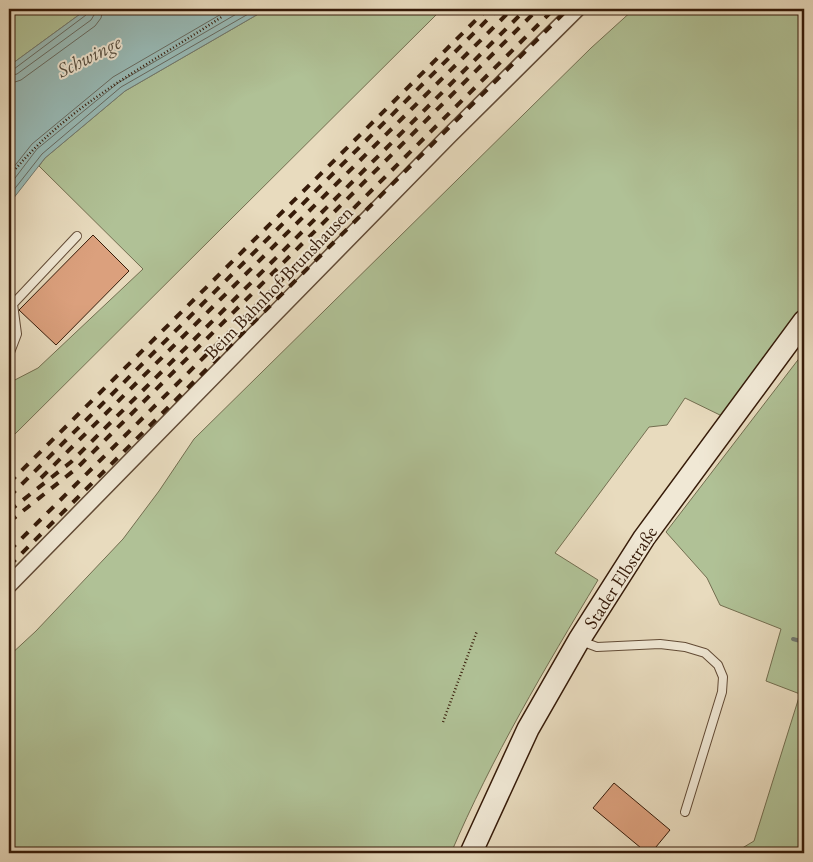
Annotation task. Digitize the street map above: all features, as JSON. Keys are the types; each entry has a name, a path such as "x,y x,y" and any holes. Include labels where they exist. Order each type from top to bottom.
{"street":[{"name":"Beim Bahnhof Brunshausen","path":"9,584 577,9"},
{"name":"Stader Elbstraße","path":"471,853 528,729 579,640 644,538 804,321"}],"lane":[{"path":"9,354 16,334 13,304 77,236"},
{"path":"579,640 597,647 660,644 685,648 705,653 718,665 723,677 722,692 685,812"}],"path":[{"path":"9,177 31,150 81,107 114,84 223,16"},
{"path":"443,722 476,631"}],"green space":[{"path":"9,9 87,9 9,66"},
{"path":"267,9 442,9 9,440 9,383 38,368 143,269 39,166 45,158 125,91"},
{"path":"634,9 804,9 804,306 722,416 685,398 667,425 649,427 555,553 598,580 539,680 502,748 451,853 9,853 9,656 36,631 123,539 159,491 194,439 591,48"},
{"path":"804,352 804,853 734,853 754,841 800,694 766,681 781,629 720,605 707,578 666,532"}],"water":[{"name":"Schwinge","path":"87,9 267,9 125,91 45,158 9,204 9,66"}],"building":[{"path":"93,235 129,271 56,345 19,310"},
{"path":"614,783 670,830 651,853 647,853 593,808"}],"waterway":[{"path":"793,639 804,642"}],"railway":[{"path":"9,483 487,9"},
{"path":"9,497 498,9"},
{"path":"41,478 512,9"},
{"path":"9,511 71,462 526,9"},
{"path":"9,522 77,468 538,9"},
{"path":"9,551 554,9"},
{"path":"9,566 568,9"}]}
